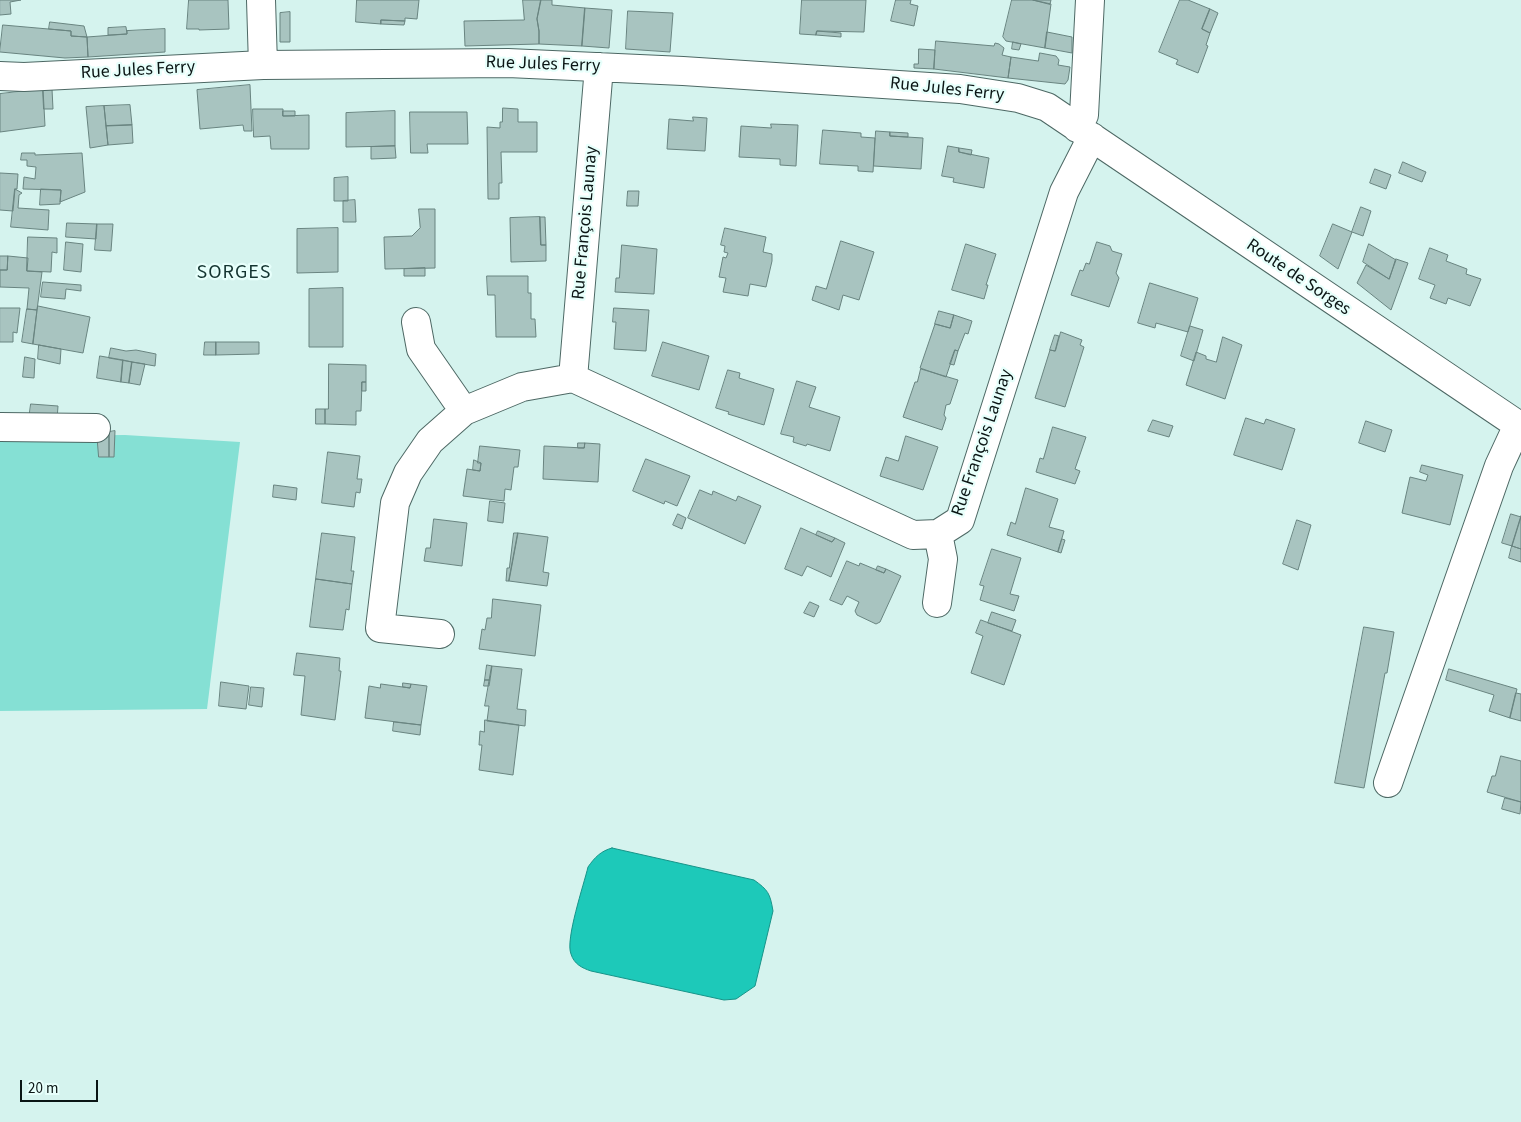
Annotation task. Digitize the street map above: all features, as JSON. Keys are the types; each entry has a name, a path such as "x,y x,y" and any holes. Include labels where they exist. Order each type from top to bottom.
{"street":[{"path":"261,0 263,65"},
{"name":"Rue François Launay","path":"599,67 573,378 913,536 938,534 960,520 1064,192 1085,132 1084,115 1090,0"},
{"name":"Rue Jules Ferry","path":"0,76 24,77 263,65 508,63 599,67 960,89 1018,98 1047,107 1085,132"},
{"name":"Route de Sorges","path":"1085,132 1519,426"},
{"path":"416,322 421,349 464,412"},
{"path":"440,634 380,628 395,503 408,473 430,441 464,412 522,387 573,378"},
{"path":"1388,783 1500,466 1519,426"},
{"path":"0,427 96,428"},
{"path":"936,603 943,559 938,534"}],"shaded area":[{"path":"125,435 240,442 207,709 0,711 0,436"},
{"path":"612,848 754,880 768,892 773,911 755,986 736,999 724,1000 591,971 576,963 571,954 571,937 588,867 598,855"}],"building":[{"path":"0,0 21,0 10,2 11,14 0,15"},
{"path":"189,0 228,0 229,29 187,29"},
{"path":"357,0 419,0 417,19 405,18 405,21 381,20 381,24 356,22"},
{"path":"523,0 541,0 537,19 539,44 465,46 464,21 524,20"},
{"path":"541,0 552,0 552,5 585,8 582,46 539,44 537,19"},
{"path":"802,0 866,0 864,32 817,31 816,35 800,34"},
{"path":"896,0 911,0 910,4 918,6 914,26 891,21"},
{"path":"1012,0 1033,0 1051,4 1045,48 1006,41 1003,37"},
{"path":"1033,0 1051,0 1050,4"},
{"path":"1180,0 1188,0 1210,9 1202,29 1210,33 1206,45 1208,46 1198,73 1176,64 1178,60 1159,52"},
{"path":"585,8 612,10 609,48 582,46"},
{"path":"1210,9 1218,13 1210,33 1202,29"},
{"path":"628,11 673,13 670,52 626,49"},
{"path":"290,12 290,42 280,42 280,13"},
{"path":"381,20 405,21 404,25 381,24"},
{"path":"50,22 84,26 87,37 71,36 71,31 49,29"},
{"path":"3,25 71,31 71,36 87,37 88,57 65,58 0,52"},
{"path":"126,27 127,34 108,35 108,28"},
{"path":"165,29 165,52 88,57 87,37 127,34 127,31"},
{"path":"817,31 841,33 841,37 816,35"},
{"path":"1047,32 1072,37 1072,53 1045,48"},
{"path":"936,41 994,46 995,43 999,44 1004,48 1002,55 1011,57 1008,78 934,69"},
{"path":"1013,42 1021,44 1019,50 1012,49"},
{"path":"919,49 935,50 934,69 914,68 914,64 918,64"},
{"path":"1040,53 1056,56 1059,60 1058,65 1070,67 1068,80 1065,84 1008,78 1011,57 1038,61"},
{"path":"250,85 252,131 244,131 243,125 200,129 197,90"},
{"path":"43,89 52,89 53,109 44,109"},
{"path":"43,89 45,126 0,132 0,94"},
{"path":"130,105 132,125 106,126 104,106"},
{"path":"104,106 108,145 90,148 86,107"},
{"path":"503,108 518,109 518,122 537,122 537,152 501,152 502,183 499,183 499,199 488,199 487,127 500,128"},
{"path":"253,109 283,109 283,116 309,115 309,149 271,149 270,136 254,137"},
{"path":"283,111 295,111 295,116 283,116"},
{"path":"395,111 395,146 346,147 346,113"},
{"path":"410,112 467,112 468,144 427,144 428,153 411,153"},
{"path":"693,117 707,118 705,151 667,149 669,119 693,121"},
{"path":"771,124 798,125 796,166 780,165 780,159 739,157 741,126 771,128"},
{"path":"132,125 133,143 108,145 106,126"},
{"path":"823,130 861,133 861,137 875,138 873,172 858,171 858,166 820,164"},
{"path":"876,131 890,132 890,136 923,138 921,169 874,166"},
{"path":"890,132 908,133 908,137 890,136"},
{"path":"395,146 396,158 371,159 371,147"},
{"path":"948,146 959,148 959,152 989,158 984,188 953,182 954,178 942,176"},
{"path":"959,148 972,150 971,155 959,152"},
{"path":"22,153 35,153 35,155 82,153 85,192 60,202 61,190 23,189 24,177 35,179 36,167 27,166 27,160 21,160"},
{"path":"1403,162 1426,172 1422,182 1399,173"},
{"path":"1375,169 1391,175 1386,189 1370,183"},
{"path":"0,173 18,174 13,211 0,210"},
{"path":"348,177 348,201 334,201 334,178"},
{"path":"15,189 22,193 19,195 18,208 49,210 48,230 11,227"},
{"path":"41,189 61,190 60,204 40,205"},
{"path":"628,191 639,191 638,206 627,206"},
{"path":"355,200 356,222 343,222 343,201"},
{"path":"1361,207 1371,211 1363,236 1352,232"},
{"path":"419,209 435,209 435,268 385,269 384,237 412,236 420,228"},
{"path":"540,217 545,217 546,245 541,245"},
{"path":"540,217 541,245 546,245 546,261 511,262 510,218"},
{"path":"67,223 97,224 96,239 66,237"},
{"path":"97,224 113,224 111,251 95,250"},
{"path":"1333,224 1352,232 1338,269 1320,256"},
{"path":"338,228 338,272 297,273 297,229"},
{"path":"725,228 766,237 763,252 772,254 772,261 766,287 750,284 748,296 723,292 726,278 719,277 723,257 726,258 728,253 724,252 725,246 721,245"},
{"path":"28,237 57,238 57,253 52,252 51,272 27,271"},
{"path":"841,241 874,252 859,300 843,295 839,310 812,300 816,286 826,289"},
{"path":"66,242 83,244 81,272 64,270"},
{"path":"1097,242 1110,246 1112,251 1122,254 1116,273 1119,278 1109,307 1071,295 1080,270 1083,271 1086,263 1089,264"},
{"path":"966,244 996,254 986,285 988,285 984,299 952,290"},
{"path":"1369,244 1396,260 1389,279 1363,262"},
{"path":"622,245 657,249 654,294 615,292 616,278 619,278"},
{"path":"1430,248 1448,255 1446,261 1467,269 1466,274 1481,279 1470,306 1448,298 1446,304 1430,298 1435,285 1419,279"},
{"path":"0,256 8,256 7,270 0,270"},
{"path":"8,256 28,258 27,271 42,272 37,310 27,309 29,288 0,287 0,270 7,270"},
{"path":"1396,259 1408,263 1391,310 1357,283 1366,265 1389,279"},
{"path":"425,268 425,276 404,276 404,269"},
{"path":"487,276 528,276 528,293 531,293 531,319 535,319 536,337 496,337 495,295 488,295"},
{"path":"43,282 81,285 81,291 66,289 65,299 41,297"},
{"path":"1150,283 1198,298 1188,332 1156,323 1155,328 1138,323"},
{"path":"343,288 343,347 309,347 309,289"},
{"path":"38,306 90,317 83,353 33,344"},
{"path":"0,308 20,308 17,333 13,332 13,342 0,342"},
{"path":"614,308 649,310 646,351 614,349 616,322 613,322"},
{"path":"27,309 37,310 33,344 22,342"},
{"path":"939,311 954,315 950,328 935,324"},
{"path":"954,315 972,321 968,334 965,333 958,351 955,350 946,377 920,368 935,324 950,328"},
{"path":"1190,326 1203,330 1194,361 1181,356"},
{"path":"1061,332 1082,340 1080,345 1084,347 1065,407 1035,398 1050,350 1055,351"},
{"path":"1055,335 1059,336 1055,351 1050,350"},
{"path":"1223,337 1242,345 1225,399 1186,385 1196,352 1206,356 1206,359 1216,362"},
{"path":"205,342 216,342 216,355 204,355"},
{"path":"216,342 259,342 259,354 216,355"},
{"path":"663,342 709,356 699,390 652,376"},
{"path":"39,345 61,349 60,364 38,359"},
{"path":"111,348 156,354 155,366 109,358"},
{"path":"955,350 958,351 954,365 950,364"},
{"path":"100,356 123,360 121,382 97,378"},
{"path":"25,357 35,359 34,378 23,377"},
{"path":"123,360 132,362 129,383 121,382"},
{"path":"132,362 145,364 140,385 129,383"},
{"path":"329,364 366,365 366,382 362,382 361,411 356,411 356,425 325,424 325,409 328,409"},
{"path":"921,369 958,380 950,404 946,405 944,415 946,418 942,430 903,417"},
{"path":"728,370 740,373 739,378 774,389 764,425 728,414 729,412 716,408"},
{"path":"797,381 816,387 809,407 840,417 830,451 793,442 794,437 781,434"},
{"path":"362,382 366,382 366,391 362,391"},
{"path":"31,404 58,406 57,420 29,419"},
{"path":"316,409 325,409 325,424 316,424"},
{"path":"1246,418 1264,424 1266,419 1295,429 1282,470 1234,455"},
{"path":"1153,420 1173,426 1169,437 1148,431"},
{"path":"1366,421 1392,430 1385,452 1359,443"},
{"path":"1053,427 1086,437 1075,469 1080,471 1075,484 1036,472 1040,458 1043,459"},
{"path":"115,431 114,457 109,457 109,432"},
{"path":"97,432 109,432 109,457 99,457"},
{"path":"906,436 938,447 923,490 880,476 886,457 898,461"},
{"path":"578,443 585,443 584,448 578,448"},
{"path":"585,443 600,444 598,482 543,479 544,446 584,448"},
{"path":"480,446 520,450 518,467 514,467 511,490 505,489 504,501 463,496 467,469 480,471 481,463 478,463"},
{"path":"328,452 360,456 357,479 362,479 360,493 356,492 354,507 322,503"},
{"path":"646,459 690,476 677,506 665,501 664,504 633,491"},
{"path":"474,460 481,463 480,471 473,470"},
{"path":"1422,465 1463,475 1450,525 1402,513 1410,477 1426,481 1428,475 1420,472"},
{"path":"274,485 297,488 296,500 273,497"},
{"path":"1026,488 1058,499 1049,527 1064,531 1058,552 1007,535 1011,522 1015,524"},
{"path":"700,490 712,495 713,491 736,501 738,496 761,506 745,544 688,518"},
{"path":"490,501 505,503 503,523 488,521"},
{"path":"678,514 686,518 682,529 673,525"},
{"path":"1511,514 1521,517 1512,546 1502,543"},
{"path":"1521,516 1521,549 1512,546"},
{"path":"434,519 467,523 462,566 424,561 426,548 430,548"},
{"path":"1297,520 1311,525 1298,570 1283,564"},
{"path":"801,528 832,542 835,538 845,543 831,577 807,566 802,576 785,569"},
{"path":"818,531 835,538 832,542 816,535"},
{"path":"322,533 355,537 351,571 354,571 352,584 316,579"},
{"path":"514,533 518,533 509,581 506,581 507,568 509,568"},
{"path":"518,533 548,537 543,572 549,573 547,586 509,581"},
{"path":"1062,539 1065,540 1061,553 1058,552"},
{"path":"1512,546 1521,549 1521,562 1509,558"},
{"path":"992,549 1021,558 1010,594 1019,596 1014,611 980,600 984,586 980,585"},
{"path":"847,561 859,566 860,563 884,573 886,569 901,576 880,622 876,624 857,615 855,611 859,602 847,596 842,605 830,600"},
{"path":"878,566 886,569 884,573 876,570"},
{"path":"316,579 352,584 349,610 346,609 343,630 310,627"},
{"path":"493,599 541,605 535,656 479,649 482,629 485,630 487,618 491,618"},
{"path":"810,602 819,606 814,617 804,613"},
{"path":"992,612 1016,620 1012,631 988,623"},
{"path":"981,620 1021,635 1004,685 971,673 983,636 976,633"},
{"path":"1364,627 1394,632 1364,788 1335,783"},
{"path":"297,653 340,658 339,671 341,671 335,720 301,715 305,676 294,675"},
{"path":"487,665 492,666 490,680 485,680"},
{"path":"492,666 522,669 517,709 526,710 525,726 487,721 489,706 485,706"},
{"path":"1449,669 1517,689 1510,718 1489,711 1494,695 1446,680"},
{"path":"485,680 490,680 489,686 484,686"},
{"path":"221,682 249,686 246,709 219,706"},
{"path":"403,683 411,684 410,688 403,687"},
{"path":"381,684 410,688 411,684 427,686 421,725 365,718 369,686 380,688"},
{"path":"251,687 264,688 262,707 249,705"},
{"path":"1516,693 1521,694 1521,721 1510,718"},
{"path":"485,720 519,725 513,775 479,770 482,745 479,745 480,731 484,732"},
{"path":"394,722 421,725 420,735 393,731"},
{"path":"1501,756 1521,761 1521,802 1487,792 1492,776 1495,776"},
{"path":"1505,798 1521,802 1520,814 1502,809"}],"district":[{"name":"SORGES","path":"234,274"}]}
